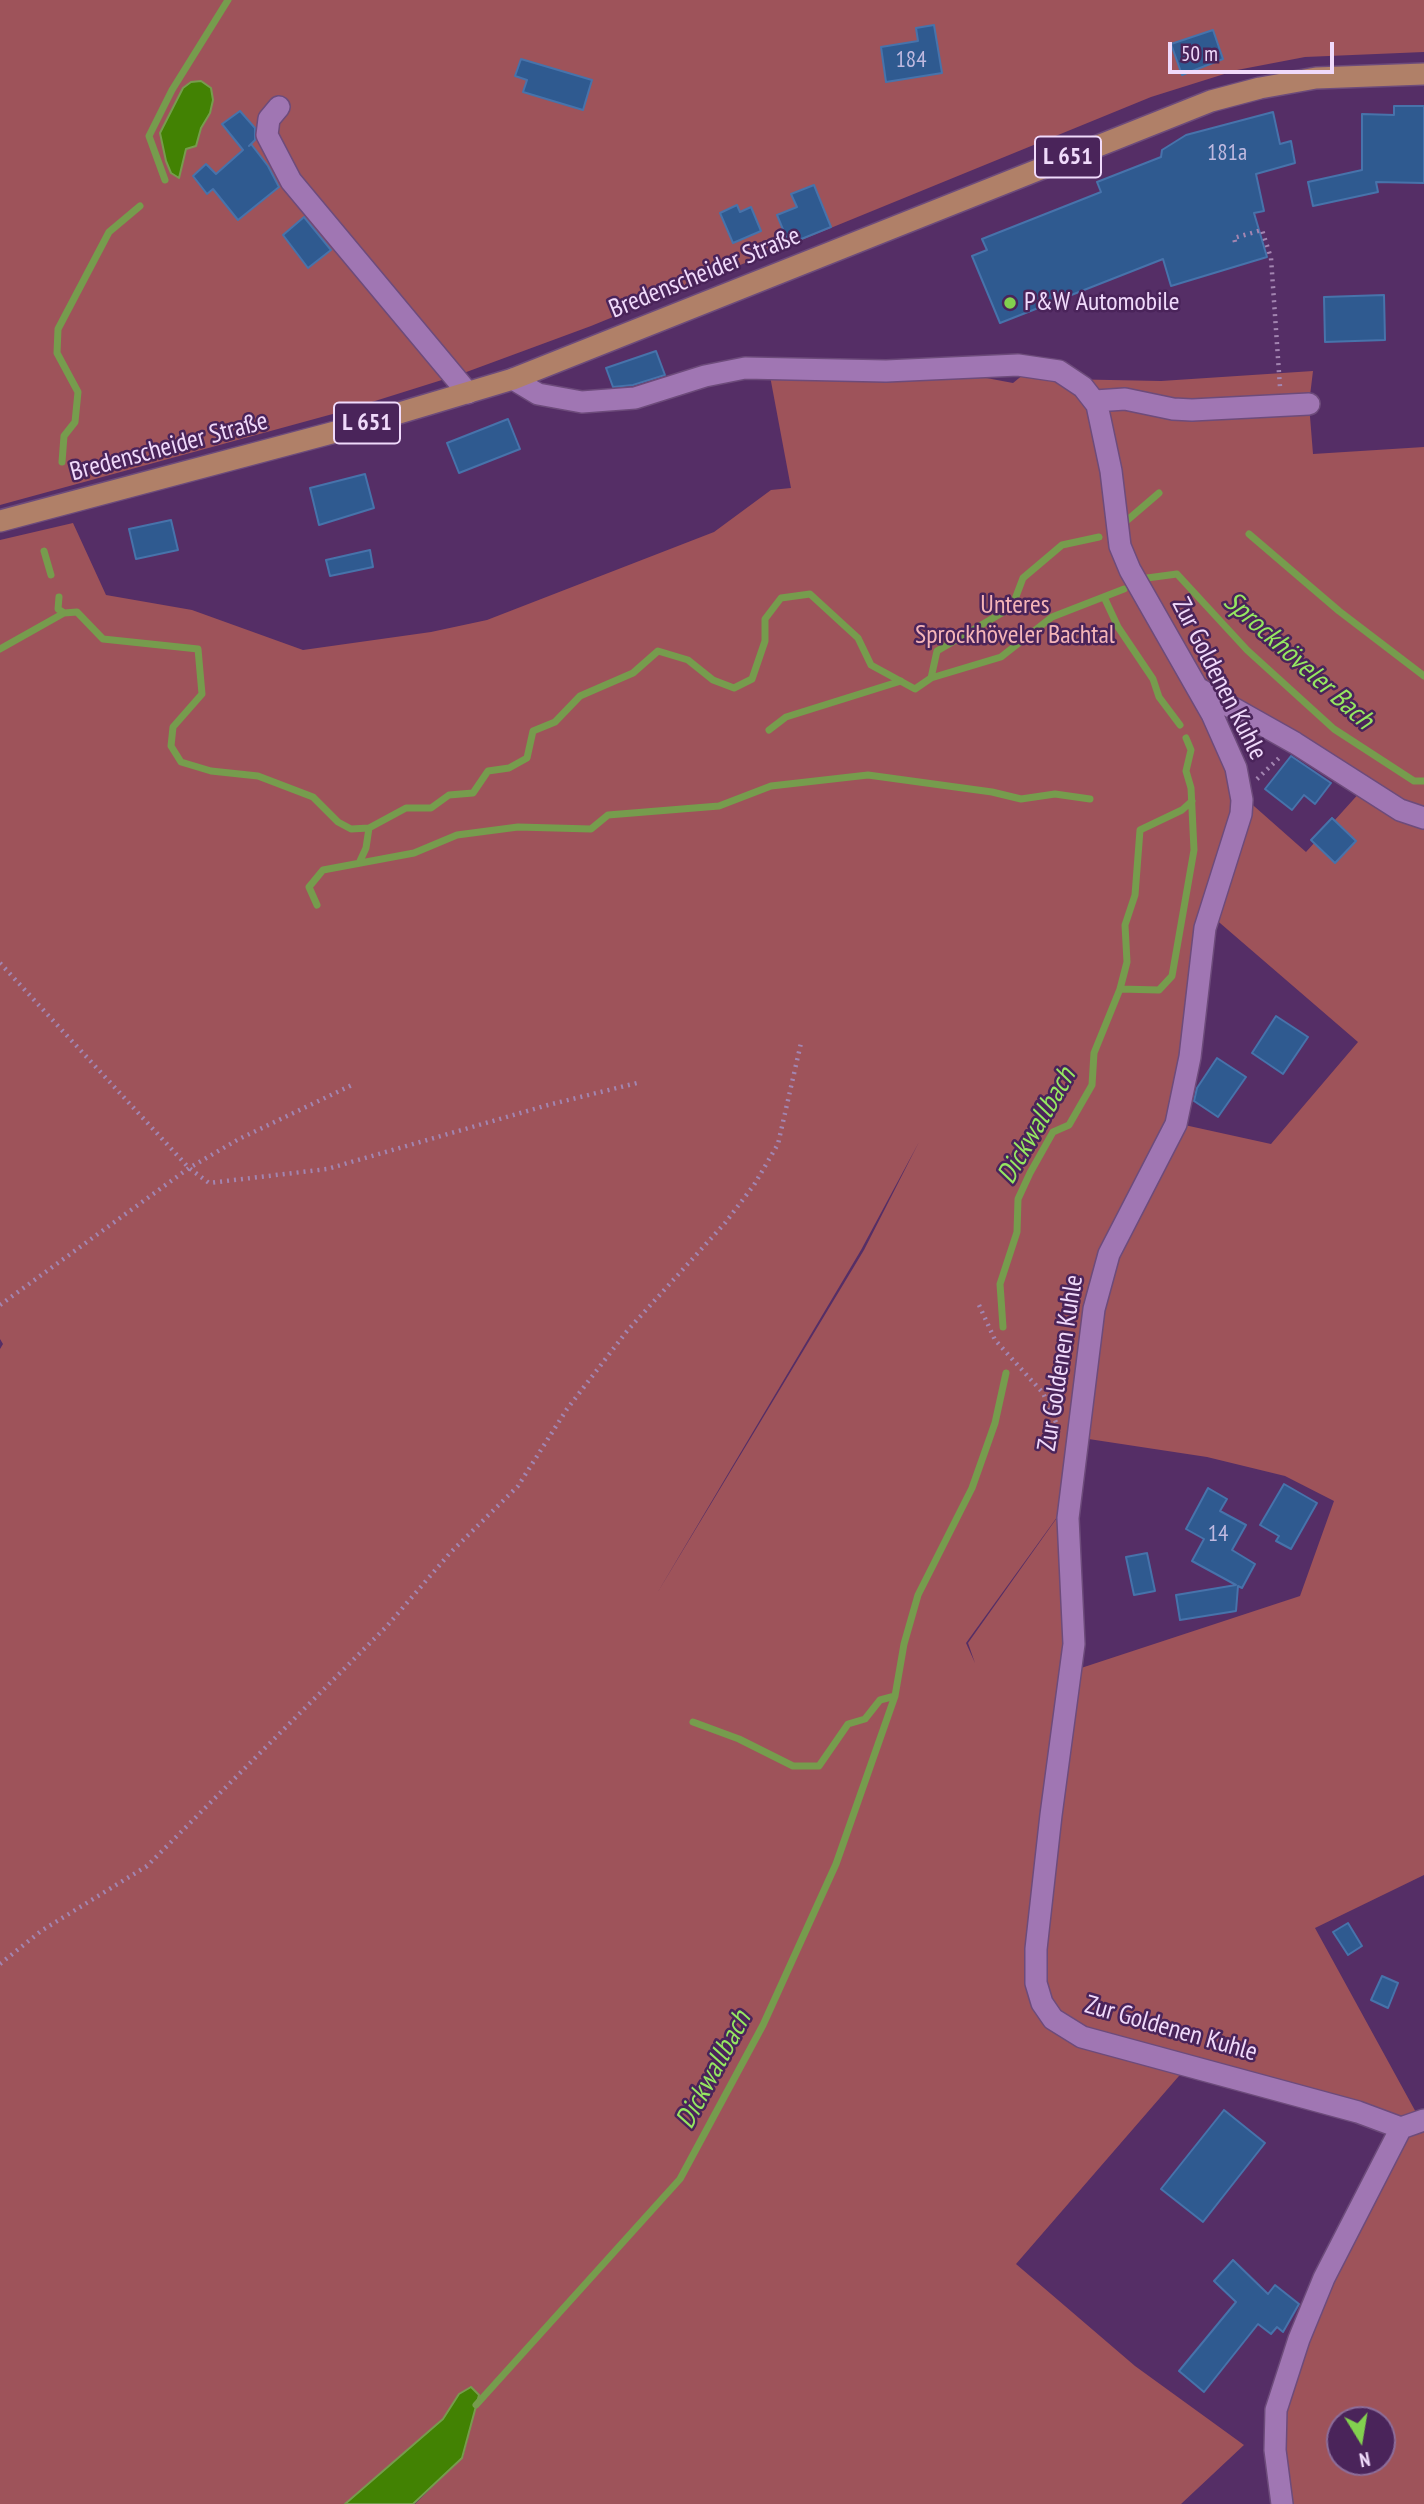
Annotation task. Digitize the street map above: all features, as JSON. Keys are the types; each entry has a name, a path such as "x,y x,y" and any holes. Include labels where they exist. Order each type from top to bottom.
{"main road":[{"name":"Bredenscheider Straße","path":"0,521 339,431 513,379 1211,101 1260,88 1316,78 1424,74"}],"street":[{"path":"279,107 269,119 267,135 291,181 468,393"},
{"path":"513,379 538,394 582,402 635,398 705,376 745,368 886,371 1010,365 1059,372 1083,387 1095,401 1125,399 1173,409 1309,404"},
{"name":"Zur Goldenen Kuhle","path":"1095,401 1101,417 1111,471 1120,547 1130,570 1199,689 1232,758 1242,791 1241,814 1205,928 1190,1057 1176,1124 1109,1254 1094,1309 1068,1518 1074,1644 1050,1829 1036,1983 1042,2003 1054,2019 1083,2036 1358,2112 1401,2128"},
{"path":"1199,689 1295,743 1400,810 1424,818"},
{"path":"1282,2504 1275,2450 1279,2393 1324,2278 1401,2128 1424,2120"}],"path":[{"path":"1235,242 1234,238 1262,230 1271,258 1281,406"},
{"path":"1242,791 1295,743"},
{"path":"0,963 189,1168 209,1183 327,1169 548,1105 641,1082"},
{"path":"0,1964 41,1931 147,1866 387,1626 450,1553 518,1486 566,1409 627,1331 725,1223 754,1185 778,1144 801,1043"},
{"path":"0,1304 189,1168 239,1139 352,1084"},
{"path":"979,1306 995,1340 1043,1393 1060,1432"}],"green space":[{"path":"0,0 1424,0 1424,52 1305,57 1237,70 1151,97 591,326 461,374 340,412 0,505"},
{"name":"Unteres Sprockhöveler Bachtal","path":"1313,371 1309,404 1313,454 1424,447 1424,815 1400,807 1321,762 1195,671 1239,763 1246,799 1306,852 1362,790 1401,813 1424,820 1424,1875 1315,1928 1418,2116 1413,2120 1099,2036 1067,2022 1052,2008 1040,1979 1065,1735 1075,1670 1300,1596 1334,1501 1285,1476 1207,1457 1082,1438 1094,1330 1118,1238 1172,1151 1180,1124 1271,1144 1358,1042 1213,917 1242,809 1218,870 1179,1093 1165,1145 1121,1217 1102,1266 1060,1513 966,1643 975,1663 968,1643 1059,1515 1071,1623 1031,1943 1033,2003 1060,2032 1103,2050 1185,2069 1016,2264 1135,2366 1244,2445 1181,2504 415,2504 463,2457 478,2397 406,2504 0,2504 0,1349 3,1344 0,1339 0,540 73,523 106,595 192,610 303,650 431,632 487,620 714,532 771,490 791,488 770,376 965,374 1013,383 1024,374 1060,379 1161,381","holes":["919,1142 864,1250 656,1595 861,1250"]},
{"path":"1424,2123 1424,2504 1287,2504 1280,2417 1352,2227 1414,2127"}],"shaded area":[{"path":"201,81 211,88 213,100 196,146 186,149 179,178 171,173 160,133 183,88 191,82"},
{"path":"471,2387 479,2395 462,2458 413,2504 345,2504 443,2419 459,2394"}],"building":[{"path":"934,25 942,73 886,82 881,47 918,41 916,28"},
{"path":"1213,30 1223,59 1182,75 1171,44"},
{"path":"521,59 592,80 583,110 523,92 527,80 515,76"},
{"path":"1394,106 1424,106 1424,183 1376,182 1378,192 1313,206 1308,182 1362,170 1362,114 1394,115"},
{"path":"240,111 255,128 255,140 251,144 268,166 279,187 238,220 213,189 207,194 193,176 206,164 216,174 243,150 222,124"},
{"path":"1273,112 1280,144 1291,141 1295,163 1256,174 1264,211 1254,213 1267,257 1171,286 1163,259 1000,323 972,256 987,250 982,239 1101,192 1097,182 1161,157 1162,150 1186,135"},
{"path":"814,185 831,227 789,244 777,215 797,207 791,194"},
{"path":"737,205 740,212 751,207 761,231 733,243 720,213"},
{"path":"304,217 331,250 308,268 283,235"},
{"path":"1384,295 1385,340 1325,342 1324,297"},
{"path":"656,351 665,375 633,385 613,387 606,368"},
{"path":"508,419 520,449 459,473 447,443"},
{"path":"365,474 374,508 319,525 310,488"},
{"path":"171,520 178,550 136,559 129,529"},
{"path":"370,550 373,567 330,576 326,560"},
{"path":"1291,756 1331,783 1315,804 1304,795 1292,810 1265,789"},
{"path":"1332,818 1356,841 1335,863 1311,840"},
{"path":"1276,1016 1308,1037 1283,1074 1252,1053"},
{"path":"1217,1058 1246,1077 1218,1117 1194,1101 1197,1088"},
{"path":"1284,1484 1317,1503 1291,1549 1276,1541 1279,1536 1260,1525"},
{"path":"1208,1488 1227,1499 1220,1511 1246,1525 1232,1550 1255,1564 1242,1588 1238,1586 1236,1611 1180,1620 1176,1595 1236,1585 1192,1561 1204,1539 1186,1529"},
{"path":"1147,1553 1155,1591 1134,1595 1126,1557"},
{"path":"1348,1923 1362,1946 1348,1955 1333,1932"},
{"path":"1382,1976 1398,1983 1388,2008 1371,2000"},
{"path":"1224,2110 1265,2143 1203,2222 1161,2189"},
{"path":"1233,2260 1268,2294 1275,2285 1299,2304 1283,2332 1277,2327 1271,2334 1258,2324 1204,2392 1179,2371 1236,2302 1214,2281"}],"waterway":[{"path":"165,180 149,136 172,90 228,0"},
{"path":"62,462 64,436 75,422 78,392 57,353 58,329 109,232 140,206"},
{"path":"1124,523 1159,493"},
{"path":"1249,534 1339,611 1424,676"},
{"path":"931,678 937,651 1012,607 1023,578 1062,545 1099,537"},
{"path":"44,551 51,575"},
{"name":"Sprockhöveler Bach","path":"1147,578 1177,574 1247,650 1334,729 1414,781 1424,781"},
{"name":"Sprockhöveler Bach","path":"0,649 64,613 77,612 103,639 198,649 202,694 173,727 171,746 181,762 211,771 258,776 313,797 338,822 351,829 369,828 406,808 431,808 449,795 473,793 488,771 509,768 527,758 533,731 555,722 580,696 633,673 658,651 688,660 713,680 734,688 752,679 765,641 765,619 781,598 810,594 858,638 871,665 915,689 931,678 1001,657 1052,617 1124,589"},
{"path":"59,597 58,609 64,613"},
{"name":"Dickwallbach","path":"1104,597 1118,627 1153,679 1159,697 1180,725"},
{"path":"769,730 786,717 901,681"},
{"name":"Dickwallbach","path":"1003,1327 1000,1284 1017,1232 1018,1199 1030,1173 1053,1132 1069,1125 1092,1085 1094,1053 1120,989 1159,990 1172,976 1194,850 1191,788 1186,771 1191,750 1186,738"},
{"path":"317,905 309,887 323,870 414,853 457,835 518,827 591,829 608,815 719,806 771,786 868,775 992,792 1021,799 1055,794 1090,799"},
{"name":"Dickwallbach","path":"1120,989 1127,962 1125,925 1135,895 1140,830 1182,810 1192,801"},
{"path":"360,861 366,848 369,828"},
{"name":"Dickwallbach","path":"693,1722 739,1739 793,1766 819,1766 848,1724 865,1719 880,1700 895,1696 904,1644 918,1595 972,1488 995,1423 1006,1373"},
{"name":"Dickwallbach","path":"476,2405 680,2179 763,2025 836,1864 895,1696"}],"place":[{"name":"P&W Automobile","path":"1010,303"}]}
